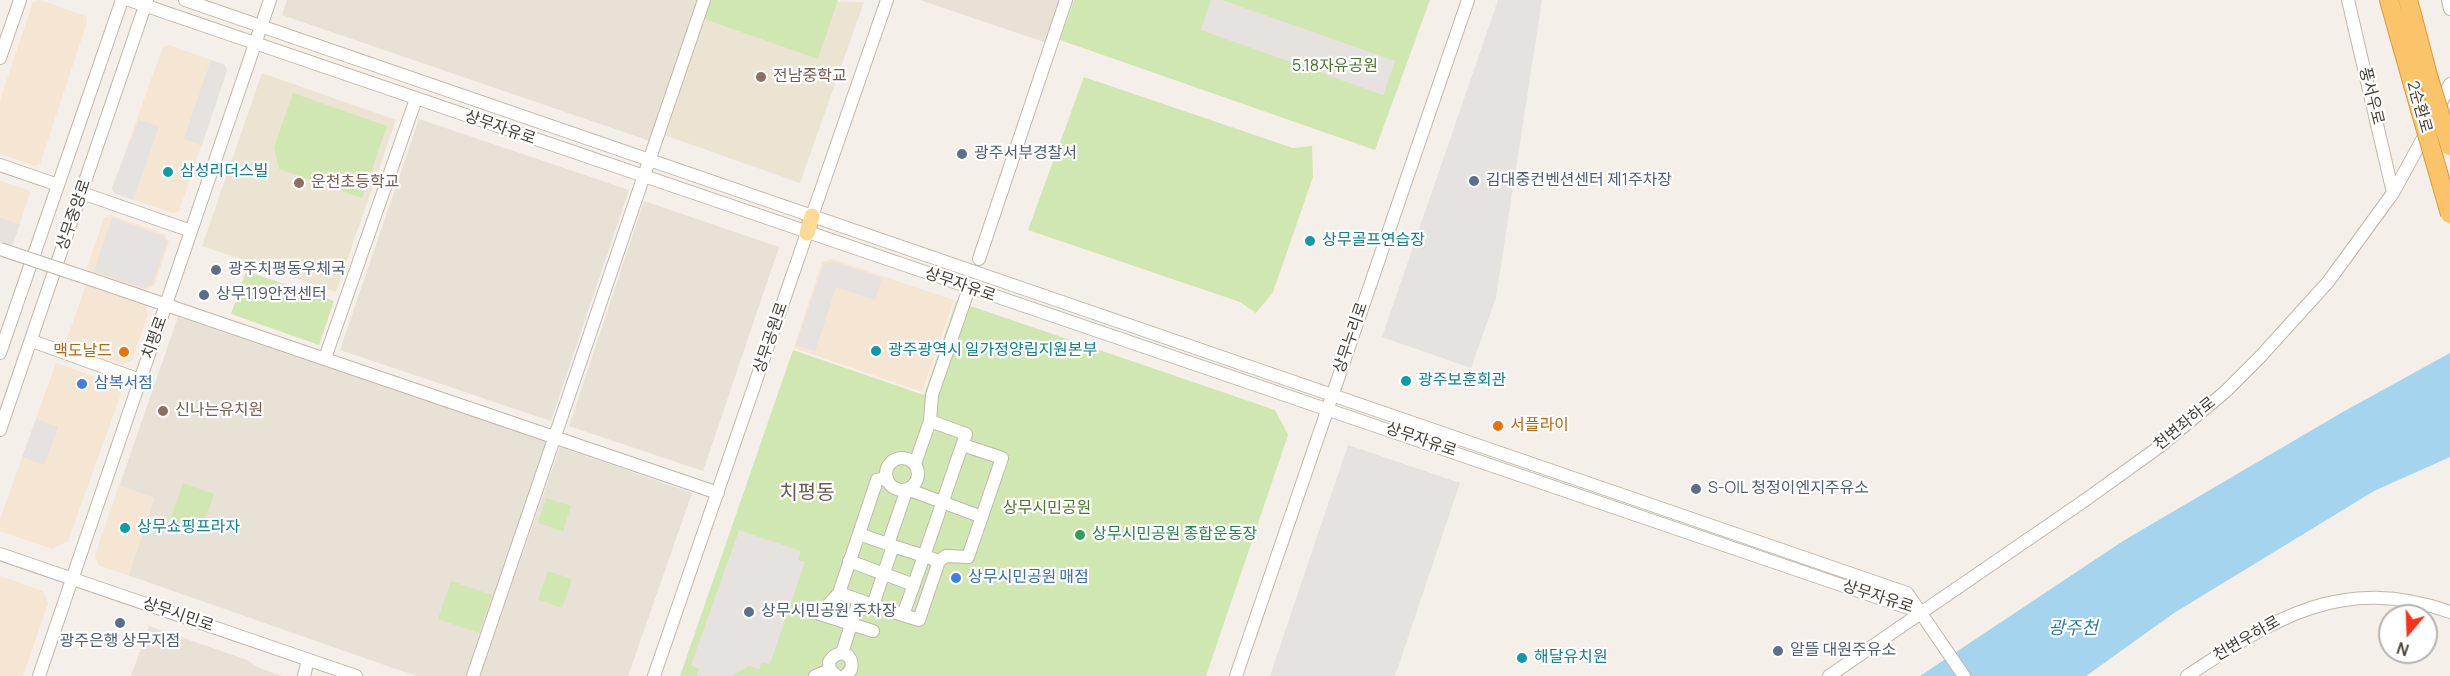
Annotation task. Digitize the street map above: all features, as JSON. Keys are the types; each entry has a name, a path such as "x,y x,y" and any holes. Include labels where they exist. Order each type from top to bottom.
{"highway":[{"name":"2순환로","path":"2389,0 2450,214"},
{"name":"2순환로","path":"2408,0 2429,80 2450,146"}],"main road":[{"name":"상무공원로","path":"807,232 812,216"}],"street":[{"path":"0,58 20,0"},
{"name":"상무중앙로","path":"0,353 4,332 122,0"},
{"name":"상무자유로","path":"129,0 146,3 642,177 1327,408 1920,612"},
{"name":"상무자유로","path":"185,0 1908,593 1920,612"},
{"name":"치평로","path":"39,676 270,0"},
{"path":"473,676 704,0"},
{"name":"상무공원로","path":"812,216 887,0"},
{"path":"979,259 1066,0"},
{"name":"상무누리로","path":"1236,676 1468,0"},
{"name":"풍서우로","path":"2348,0 2393,193"},
{"path":"2448,0 2450,9"},
{"name":"상무중앙로","path":"0,430 146,3"},
{"name":"천변좌하로","path":"1829,676 2159,447 2206,408 2260,357 2328,282 2393,193 2422,142 2450,84"},
{"path":"325,358 416,99"},
{"path":"0,165 58,185"},
{"path":"82,193 191,231"},
{"name":"상무공원로","path":"654,676 807,232"},
{"path":"0,249 717,493"},
{"path":"873,605 884,574 907,489 918,479 915,464 930,422 932,395 966,297"},
{"path":"32,341 140,380"},
{"path":"903,615 966,434 930,422"},
{"path":"838,593 919,620 939,561 946,556 968,557 1002,458 963,445"},
{"path":"915,464 906,458 895,459 888,467 887,478 892,486 907,489 942,504 982,517"},
{"path":"873,631 820,614 838,593 877,480 887,478"},
{"path":"859,534 939,561"},
{"name":"상무시민로","path":"0,554 356,676"},
{"path":"849,561 914,585"},
{"name":"천변우하로","path":"2187,676 2259,629 2326,603 2377,597 2429,605 2450,612"},
{"path":"842,653 859,600"},
{"path":"1920,612 1964,676"},
{"path":"814,676 834,674 831,658 842,653 849,656 853,663 851,670 845,676"},
{"path":"304,676 308,660"}],"shaded area":[{"path":"40,0 86,16 87,22 40,164 35,166 0,154 0,100 33,2"},
{"path":"287,0 698,0 650,141 282,15"},
{"name":"전남중학교","path":"711,0 864,2 800,183 664,135"},
{"path":"920,0 1061,0 1047,43"},
{"path":"1211,0 1222,0 1395,61 1383,95 1201,30"},
{"name":"김대중컨벤션센터 제1주차장","path":"1498,0 1542,0 1496,297 1471,368 1382,337"},
{"path":"169,45 225,65 227,70 179,211 173,213 114,193 112,188 163,47"},
{"path":"211,60 225,65 227,70 202,145 184,139"},
{"name":"운천초등학교","path":"262,73 396,120 336,292 202,246"},
{"path":"419,119 629,190 551,421 340,350"},
{"path":"139,120 159,126 133,200 114,193 112,188"},
{"path":"0,181 28,190 30,193 12,246 0,242"},
{"path":"644,201 779,247 703,471 569,426"},
{"path":"110,215 164,234 169,242 154,286 142,291 90,273 87,268 104,218"},
{"path":"0,218 20,224 12,246 0,242"},
{"path":"112,218 163,236 167,242 152,284 144,288 94,271"},
{"name":"광주광역시 일가정양립지원본부","path":"832,259 954,300 922,392 794,348 822,262"},
{"path":"834,262 882,278 875,300 836,287 815,351 796,345 824,264"},
{"path":"86,285 144,305 148,314 132,360 123,365 65,344"},
{"path":"178,317 547,441 466,676 416,676 99,565 95,556"},
{"path":"56,363 115,384 121,394 68,541 52,549 0,531 0,519"},
{"path":"36,419 58,427 44,465 22,457"},
{"path":"1348,445 1460,483 1395,676 1270,676"},
{"path":"560,447 692,493 628,676 480,676"},
{"name":"상무쇼핑프라자","path":"119,485 155,498 129,575 99,565 95,556"},
{"name":"상무시민공원 주차장","path":"739,530 801,551 798,560 805,562 770,664 762,662 759,669 749,666 732,676 697,676 699,669 691,665"},
{"path":"0,576 43,591 48,603 23,676 0,676"},
{"path":"149,626 247,660 257,667 281,676 131,676"}],"green space":[{"path":"711,0 838,0 818,59 704,19"},
{"name":"5.18자유공원","path":"1074,0 1430,0 1375,150 1060,40"},
{"path":"1084,77 1293,148 1312,146 1313,177 1273,292 1256,313 1240,302 1028,230"},
{"path":"293,93 387,126 362,198 279,169 274,147"},
{"path":"246,271 334,301 319,345 231,314"},
{"name":"상무시민공원","path":"956,301 1275,410 1288,435 1206,676 680,676 793,350 924,395"},
{"path":"183,483 214,494 201,531 170,521"},
{"path":"546,498 571,506 563,531 538,523"},
{"path":"548,571 572,579 562,608 538,599"},
{"path":"451,581 492,595 479,633 438,619"}],"water":[{"name":"광주천","path":"2450,353 2450,457 2374,491 2174,613 2086,676 1920,676 2123,541 2341,413"}],"place":[{"name":"전남중학교","path":"761,77"},
{"name":"광주서부경찰서","path":"962,154"},
{"name":"삼성리더스빌","path":"168,172"},
{"name":"김대중컨벤션센터 제1주차장","path":"1474,181"},
{"name":"운천초등학교","path":"299,183"},
{"name":"상무골프연습장","path":"1310,241"},
{"name":"광주치평동우체국","path":"216,270"},
{"name":"상무119안전센터","path":"204,295"},
{"name":"광주광역시 일가정양립지원본부","path":"876,351"},
{"name":"맥도날드","path":"124,352"},
{"name":"광주보훈회관","path":"1406,381"},
{"name":"삼복서점","path":"82,384"},
{"name":"신나는유치원","path":"163,411"},
{"name":"서플라이","path":"1498,426"},
{"name":"S-OIL 청정이엔지주유소","path":"1696,489"},
{"name":"상무쇼핑프라자","path":"125,528"},
{"name":"상무시민공원 종합운동장","path":"1080,535"},
{"name":"상무시민공원 매점","path":"956,578"},
{"name":"상무시민공원 주차장","path":"749,612"},
{"name":"광주은행 상무지점","path":"120,623"},
{"name":"알뜰 대원주유소","path":"1778,651"},
{"name":"해달유치원","path":"1522,658"}],"district":[{"name":"치평동","path":"807,493"}]}
